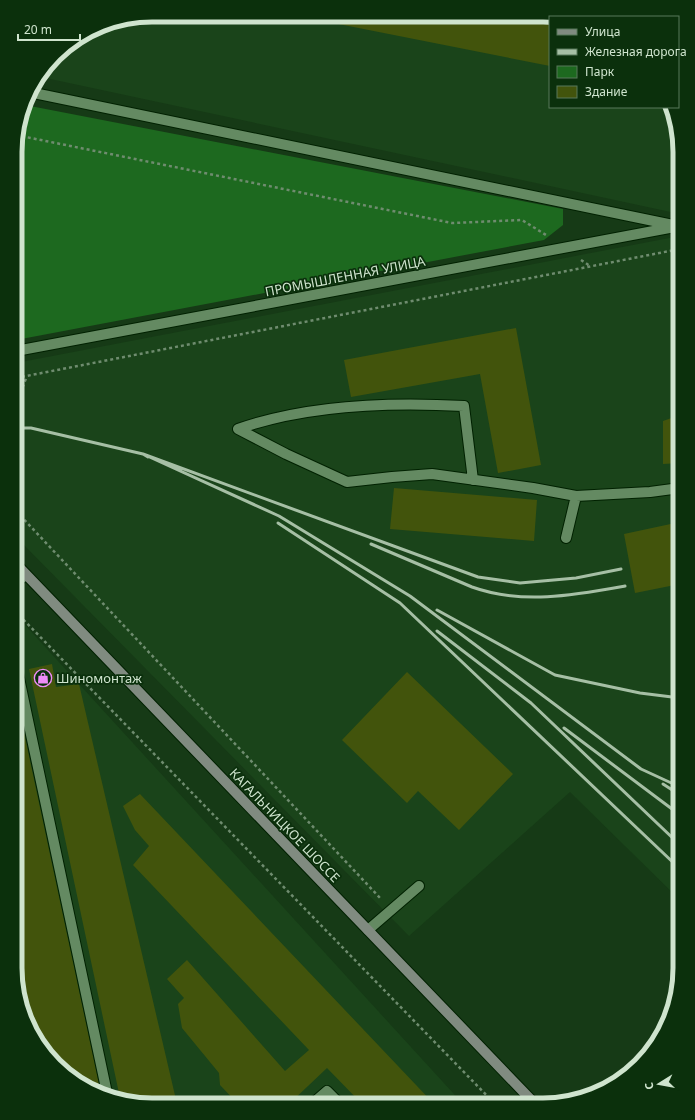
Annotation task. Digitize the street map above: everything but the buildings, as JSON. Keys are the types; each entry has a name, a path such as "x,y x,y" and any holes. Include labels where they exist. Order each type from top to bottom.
{"main road":[{"name":"КАГАЛЬНИЦКОЕ ШОССЕ","path":"22,571 529,1098"}],"street":[{"name":"ПРОМЫШЛЕННАЯ УЛИЦА","path":"36,93 673,225"},
{"name":"ПРОМЫШЛЕННАЯ УЛИЦА","path":"22,351 673,227"},
{"path":"473,480 464,406 430,404 370,406 303,412 256,423 238,429 286,454 346,482 432,474 473,480 533,488 576,496 650,492 673,489"},
{"path":"566,538 576,496"},
{"path":"22,578 26,575"},
{"path":"22,692 106,1090"},
{"path":"368,930 419,886"},
{"path":"319,1098 327,1091 334,1098"}],"path":[{"path":"23,136 452,223 522,220 590,266"},
{"path":"22,377 673,250"},
{"path":"22,389 27,376"},
{"path":"22,517 391,910"},
{"path":"22,617 489,1098"}],"shaded area":[{"path":"549,22 549,108 665,108 672,135 673,212 45,78 66,54 87,39 110,29 135,23"},
{"path":"673,237 673,893 570,792 409,936 22,543 22,362"},
{"path":"22,622 458,1098 135,1097 119,1094 87,1081 60,1060 39,1033 32,1018 22,976"}],"green space":[{"path":"31,106 563,209 563,225 544,240 22,339 22,152 26,119"}],"railway":[{"path":"22,428 31,428 143,454 148,457"},
{"path":"621,569 576,578 520,583 478,577 143,454 279,516 410,596 641,769 673,784"},
{"path":"278,523 400,603 673,862"},
{"path":"371,544 472,587 510,596 548,597 625,586"},
{"path":"437,610 555,675 640,693 673,697"},
{"path":"437,631 531,703 673,838"},
{"path":"564,728 673,810"},
{"path":"663,784 673,790"}],"place":[{"name":"Шиномонтаж","path":"43,678"}]}
